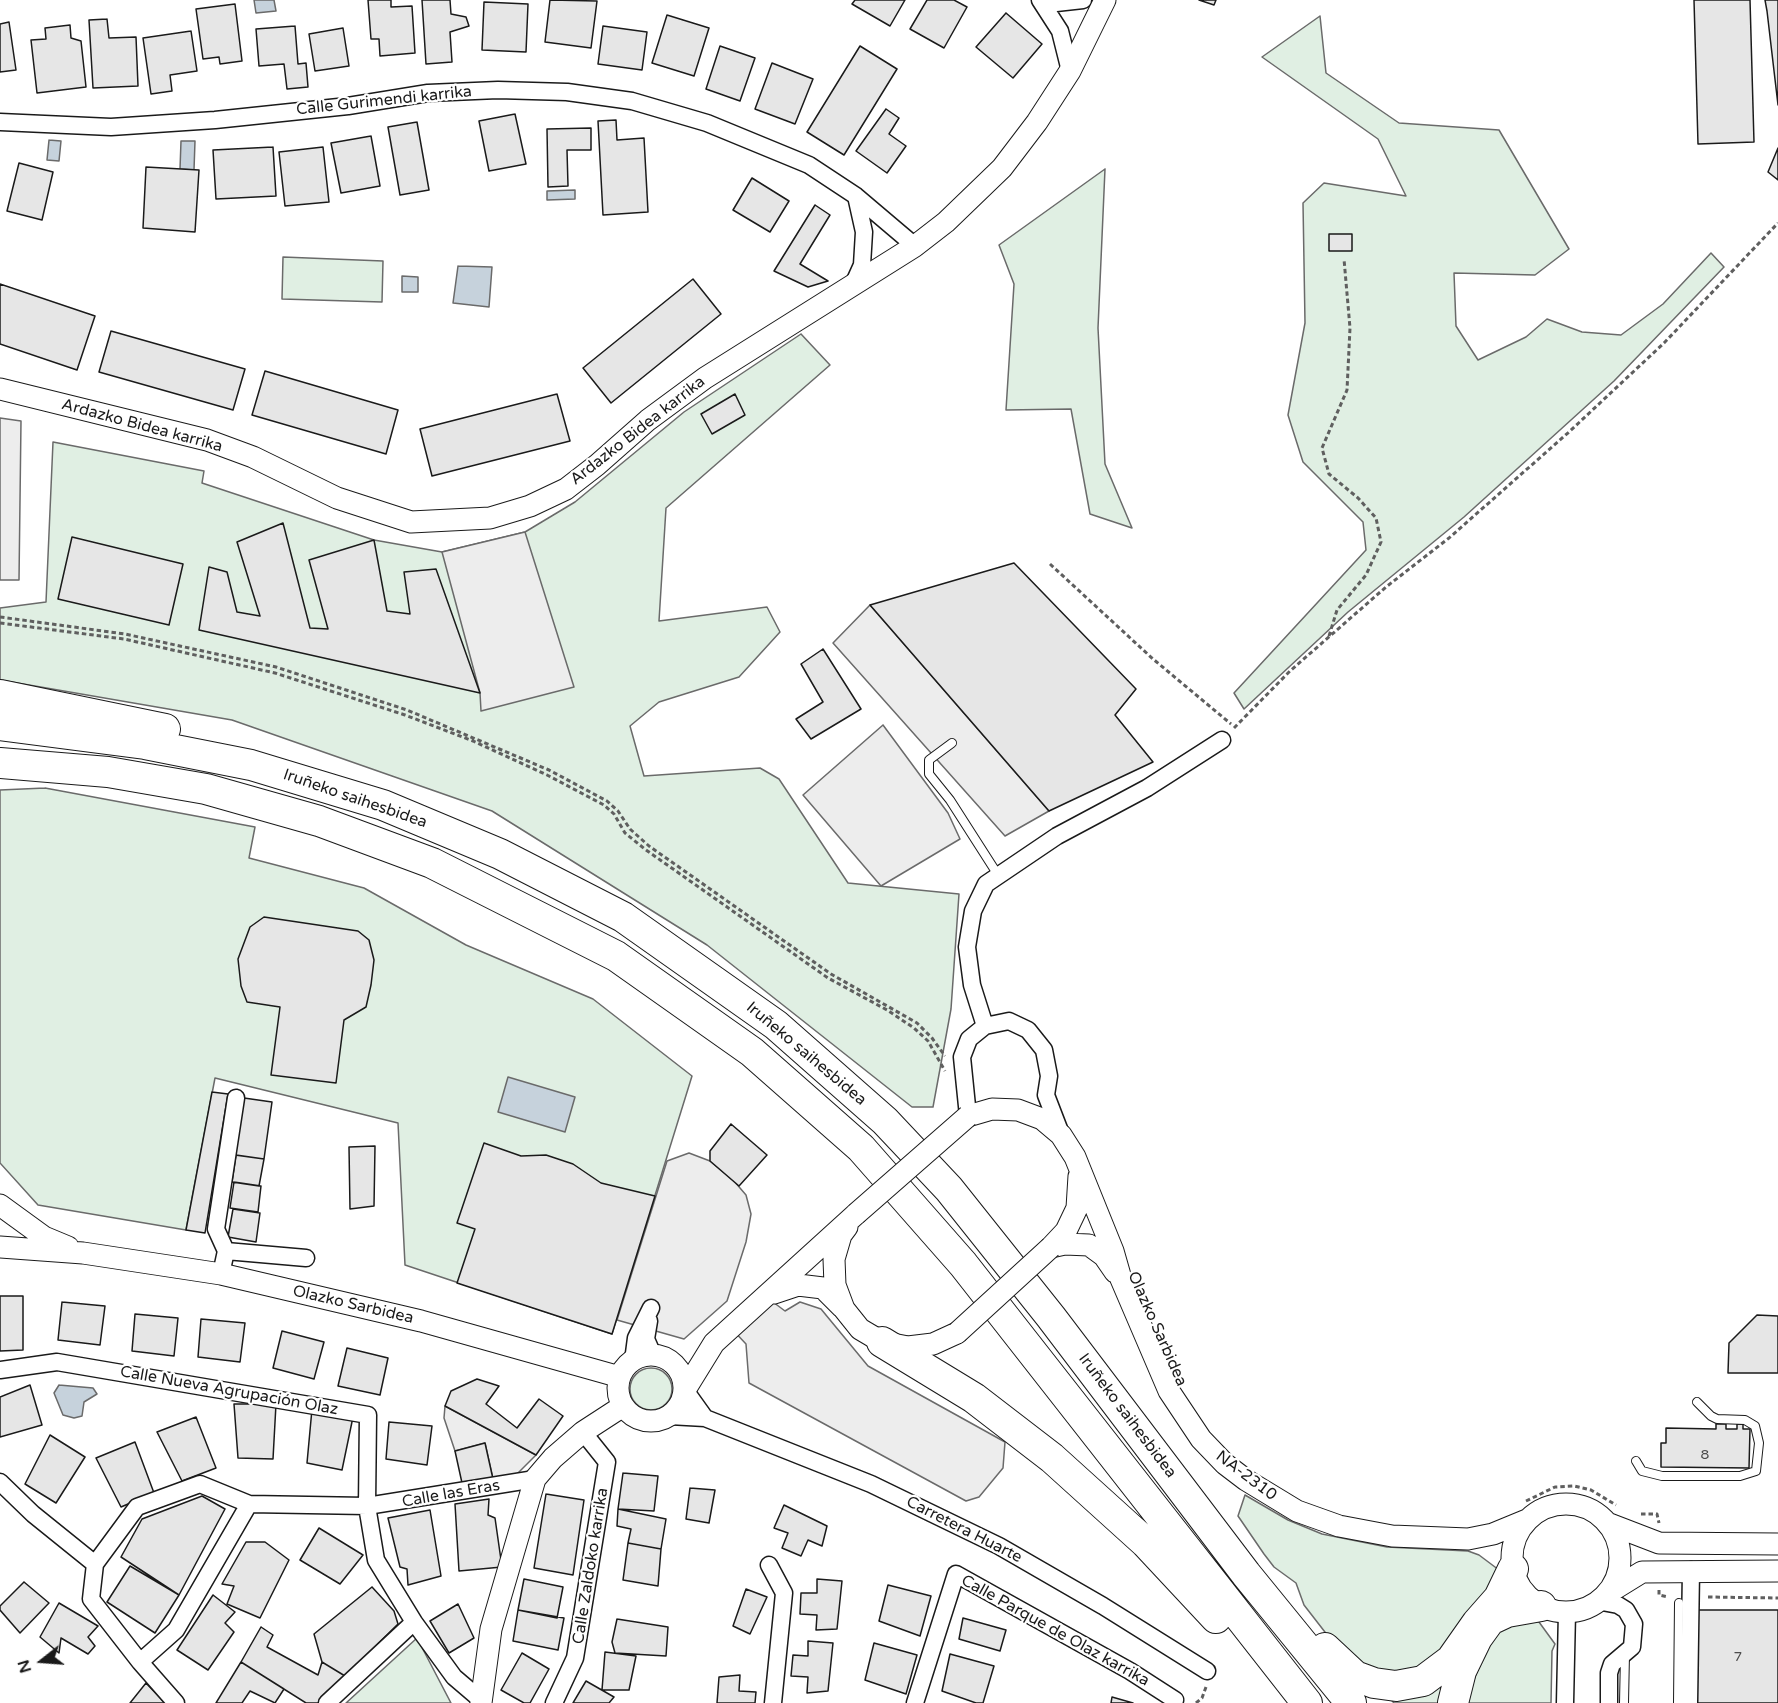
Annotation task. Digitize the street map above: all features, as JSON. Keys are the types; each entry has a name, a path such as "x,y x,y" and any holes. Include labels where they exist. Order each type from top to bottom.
{"highway":[{"path":"0,695 222,740 389,795 500,854"},
{"name":"Iruñeko saihesbidea","path":"0,725 145,744 251,765 383,805 500,854 623,918 784,1032 885,1121 949,1189 1052,1317 1246,1574 1333,1699"},
{"name":"Iruñeko saihesbidea","path":"0,763 50,766 206,789 319,821 432,863 616,956 752,1052 861,1148 963,1264 1333,1699"},
{"path":"0,770 50,766"},
{"path":"784,1032 859,1087 967,1194 1370,1703"},
{"path":"882,1342 974,1398 1060,1466 1146,1543 1231,1633 1287,1703"},
{"path":"1325,1648 1355,1676 1374,1683 1396,1686 1424,1681 1451,1660 1477,1623 1499,1598 1513,1566"},
{"path":"1453,1703 1461,1671 1477,1638 1490,1620 1507,1612 1554,1609"}],"street":[{"path":"1040,0 1060,31 1070,71"},
{"path":"1044,0 1056,3 1083,0"},
{"name":"Ardazko Bidea karrika","path":"0,389 207,440 253,458 337,498 411,522 490,518 530,506 566,489 648,420 705,378 915,246 946,222 1002,168 1037,122 1070,71 1105,0"},
{"name":"Calle Gurimendi karrika","path":"1,123 111,127 215,120 348,106 428,93 498,90 567,92 632,101 707,123 808,165 856,196 915,246"},
{"path":"853,285 862,265 864,232 856,196"},
{"name":"Ardazko Bidea karrika","path":"0,398 37,398"},
{"path":"985,1026 972,984 967,947 973,911 986,884 1057,836 1147,788 1222,740"},
{"path":"1061,1135 1042,1119 1018,1110 992,1108 968,1116 968,1090 962,1058 969,1039 985,1026 1009,1021 1028,1030 1044,1050 1049,1076 1046,1095 1061,1135 1075,1157 1113,1251 1121,1279"},
{"path":"221,1274 226,1251 216,1229 236,1098"},
{"name":"Olazko Sarbidea","path":"685,1390 714,1343 968,1116"},
{"path":"882,1342 908,1347 925,1346 957,1333 1051,1247 1066,1232 1077,1208 1080,1183 1075,1157"},
{"name":"Olazko Sarbidea","path":"0,1205 44,1237 82,1253"},
{"path":"844,1309 835,1285 834,1259 841,1235 856,1214"},
{"path":"1051,1247 1065,1244 1089,1245 1104,1256 1121,1279"},
{"name":"Olazko Sarbidea","path":"0,1247 82,1253 221,1274 421,1321 642,1362 684,1355 714,1343"},
{"path":"226,1251 306,1258"},
{"name":"NA-2310","path":"1121,1279 1165,1382 1184,1414 1201,1438 1225,1464 1246,1480 1297,1511 1339,1526 1392,1536 1468,1539"},
{"name":"Olazko Sarbidea","path":"765,1296 798,1285 823,1288 860,1329 882,1342"},
{"name":"Calle Nueva Agrupación Olaz","path":"0,1370 57,1362 368,1414 367,1506"},
{"path":"685,1390 677,1410 669,1416 649,1422 630,1414 623,1406 618,1388 642,1362 679,1370 685,1390 705,1418"},
{"path":"481,1701 492,1629 535,1479 553,1458 583,1432 623,1406"},
{"name":"Carretera Huarte","path":"669,1416 705,1418 871,1484 999,1546 1103,1606 1207,1671"},
{"name":"Calle Zaldoko karrika","path":"554,1703 576,1658 607,1462 583,1432"},
{"name":"Calle las Eras","path":"249,1504 367,1506 535,1479"},
{"path":"0,1482 33,1514 95,1564"},
{"path":"140,1662 176,1630 249,1504 201,1484 137,1507 95,1564 91,1599 140,1662 176,1703"},
{"path":"1468,1539 1500,1532 1525,1512 1542,1510 1559,1504 1577,1505 1615,1517 1659,1543 1778,1544"},
{"path":"367,1506 376,1560 414,1622 454,1677 481,1701"},
{"path":"1525,1512 1514,1544 1513,1566 1520,1586 1529,1597 1554,1609 1599,1599 1642,1572 1778,1571"},
{"path":"1599,1599 1620,1566 1615,1517"},
{"path":"1468,1539 1484,1545 1513,1566"},
{"path":"769,1565 784,1593 773,1703"},
{"path":"1689,1703 1685,1600 1691,1570"},
{"name":"Calle Parque de Olaz karrika","path":"915,1703 956,1574 1130,1671 1175,1700 1174,1703"},
{"path":"1599,1599 1618,1605 1635,1624 1635,1639 1632,1647 1612,1664 1609,1673 1609,1703"},
{"path":"1554,1609 1565,1703"},
{"path":"327,1703 414,1622"}],"lane":[{"path":"952,743 930,760 929,774 950,800 998,875"},
{"path":"1636,1461 1642,1471 1662,1476 1740,1476 1756,1471 1759,1443 1755,1426 1745,1420 1717,1419 1697,1402"},
{"path":"1678,1703 1685,1600"},
{"path":"1624,1703 1625,1654"}],"path":[{"path":"1222,740 1290,671 1449,538 1569,432 1664,343 1778,223"},
{"path":"1328,638 1337,610 1366,575 1381,542 1376,518 1358,498 1329,474 1322,448 1329,427 1347,390 1350,328 1344,259"},
{"path":"1050,564 1137,645 1235,727"},
{"path":"0,617 125,634 276,667 407,710 549,770 607,801 618,811 630,830 649,846 831,974 917,1023 932,1038 947,1061"},
{"path":"0,623 124,639 275,673 414,718 473,741 547,775 604,805 614,814 625,833 646,850 828,978 887,1010 914,1028 939,1056 947,1077"},
{"path":"1525,1512 1535,1495 1555,1487 1574,1486 1592,1490 1609,1499 1615,1517"},
{"path":"1633,1514 1657,1514 1659,1531"},
{"path":"1659,1587 1659,1595 1685,1600 1778,1598"}],"green space":[{"path":"1320,16 1326,73 1399,123 1499,130 1569,249 1535,275 1454,273 1456,326 1478,360 1526,337 1547,319 1582,332 1621,335 1663,304 1711,253 1724,267 1614,381 1464,517 1348,612 1244,709 1234,693 1366,550 1363,522 1303,462 1288,415 1305,323 1303,203 1324,183 1406,196 1378,139 1262,57"},
{"path":"1105,169 1098,328 1105,464 1132,528 1090,514 1071,409 1006,410 1014,284 999,245"},
{"path":"283,257 383,261 382,302 282,299"},
{"path":"801,334 830,365 666,508 659,621 767,607 780,632 739,677 659,702 630,726 644,776 760,768 779,779 848,883 959,894 951,1009 933,1107 912,1107 707,945 492,811 232,720 0,680 0,608 46,602 53,442 204,471 202,483 374,540 442,552 525,532 575,502 684,412"},
{"path":"45,788 255,827 249,858 364,888 466,945 593,999 692,1076 612,1334 405,1265 398,1123 215,1078 186,1230 38,1205 0,1163 0,790"},
{"path":"651,1368 666,1374 672,1389 666,1404 651,1410 636,1404 630,1389 636,1374"},
{"path":"1245,1495 1288,1520 1322,1534 1387,1547 1468,1551 1479,1555 1499,1570 1450,1650 1417,1671 1376,1673 1335,1645 1304,1605 1296,1583 1274,1567 1264,1554 1238,1516"},
{"path":"1527,1618 1539,1622 1555,1644 1552,1651 1551,1703 1465,1703 1488,1643 1508,1622"},
{"path":"417,1638 451,1703 346,1703"},
{"path":"1441,1681 1445,1703 1394,1703 1386,1694"}],"shaded area":[{"path":"254,0 274,0 276,11 256,13"},
{"path":"49,140 61,141 59,161 47,160"},
{"path":"181,141 195,141 194,170 180,169"},
{"path":"575,190 575,199 547,200 547,191"},
{"path":"458,266 492,267 489,307 453,303"},
{"path":"402,276 418,277 418,292 402,292"},
{"path":"0,418 21,421 19,580 0,580"},
{"path":"525,532 574,687 481,711 480,693 442,552"},
{"path":"870,605 1049,811 1005,836 833,643"},
{"path":"883,725 948,813 960,839 881,886 803,795"},
{"path":"508,1077 575,1097 565,1132 498,1112"},
{"path":"689,1153 710,1161 734,1181 746,1195 751,1214 746,1242 727,1301 684,1339 617,1320 667,1161"},
{"path":"765,1296 785,1311 800,1302 821,1309 868,1366 1005,1442 1003,1468 979,1497 966,1501 749,1383 746,1344 731,1328"},
{"path":"59,1385 93,1388 97,1394 84,1402 82,1416 74,1418 63,1415 54,1393"},
{"path":"445,1406 536,1455 516,1475 493,1479 485,1443 455,1451 444,1418"}],"building":[{"path":"368,0 391,0 391,7 412,6 415,53 380,56 379,39 371,39"},
{"path":"422,0 450,0 451,14 466,17 469,26 450,32 452,62 426,64"},
{"path":"550,0 597,1 591,48 545,42"},
{"path":"855,0 905,0 890,26 852,4"},
{"path":"927,0 954,0 967,7 944,48 910,29"},
{"path":"1199,0 1216,0 1214,5"},
{"path":"1694,0 1750,0 1754,142 1698,144"},
{"path":"1765,0 1778,0 1778,105 1767,11"},
{"path":"484,2 528,4 526,52 482,50"},
{"path":"235,4 242,61 220,64 219,57 203,59 196,9"},
{"path":"1006,13 1042,44 1013,78 976,47"},
{"path":"667,15 709,28 694,76 652,63"},
{"path":"107,19 109,38 136,37 138,86 93,88 89,20"},
{"path":"9,22 16,70 0,72 0,24"},
{"path":"70,25 71,38 81,41 86,87 37,93 31,40 46,39 45,28"},
{"path":"295,26 298,64 306,63 308,87 287,89 284,64 259,66 256,29"},
{"path":"603,26 647,32 642,70 598,64"},
{"path":"343,28 349,66 315,71 309,34"},
{"path":"191,31 197,71 170,75 172,91 151,94 143,38"},
{"path":"720,46 755,58 740,101 706,89"},
{"path":"860,46 897,69 844,155 807,132"},
{"path":"772,63 813,79 795,124 755,109"},
{"path":"886,109 899,118 889,134 906,146 887,173 856,151"},
{"path":"515,114 526,164 489,171 479,121"},
{"path":"616,120 617,140 644,138 648,212 603,215 598,121"},
{"path":"417,122 429,190 400,195 388,127"},
{"path":"591,128 591,150 567,150 568,186 548,187 547,129"},
{"path":"371,136 380,186 341,193 331,143"},
{"path":"273,147 276,196 216,199 213,150"},
{"path":"323,147 329,202 285,206 279,152"},
{"path":"1778,148 1778,180 1768,172"},
{"path":"19,163 53,172 42,220 7,211"},
{"path":"146,167 199,170 195,232 143,228"},
{"path":"752,178 789,201 770,232 733,210"},
{"path":"815,205 830,215 800,264 828,281 808,287 774,271"},
{"path":"1329,234 1352,234 1352,251 1329,251"},
{"path":"693,279 721,314 611,403 583,368"},
{"path":"0,284 95,316 77,370 0,344"},
{"path":"111,331 245,369 233,410 99,372"},
{"path":"265,371 398,410 386,454 252,415"},
{"path":"557,394 570,441 432,476 420,429"},
{"path":"735,394 745,415 712,434 701,414"},
{"path":"283,523 310,628 328,629 309,560 374,540 387,611 410,614 404,572 436,569 480,693 199,630 209,567 227,572 237,612 260,616 237,542"},
{"path":"72,537 183,564 169,625 58,599"},
{"path":"1014,563 1136,689 1115,715 1153,762 1049,811 870,605"},
{"path":"823,649 861,709 811,739 796,719 823,702 801,664"},
{"path":"264,917 358,931 369,940 374,960 366,1007 344,1020 336,1083 271,1075 280,1007 247,1002 241,986 238,959 250,927"},
{"path":"212,1092 228,1094 205,1233 186,1230"},
{"path":"244,1098 272,1102 264,1159 235,1155"},
{"path":"731,1124 767,1155 739,1186 710,1161 710,1151"},
{"path":"484,1143 521,1156 546,1155 573,1164 601,1183 655,1196 612,1334 457,1283 475,1229 457,1223"},
{"path":"375,1146 374,1206 350,1209 349,1147"},
{"path":"236,1155 264,1159 259,1186 232,1182"},
{"path":"234,1182 261,1186 258,1212 230,1208"},
{"path":"233,1209 260,1213 256,1242 228,1237"},
{"path":"0,1296 23,1296 23,1350 0,1351"},
{"path":"62,1302 105,1306 100,1345 58,1340"},
{"path":"135,1314 178,1318 174,1356 132,1351"},
{"path":"1757,1315 1778,1316 1778,1373 1728,1373 1729,1343"},
{"path":"201,1319 245,1323 240,1362 198,1357"},
{"path":"282,1331 324,1342 314,1379 273,1368"},
{"path":"347,1348 388,1358 380,1395 338,1386"},
{"path":"477,1379 499,1386 486,1404 517,1428 539,1399 563,1416 536,1455 445,1406 451,1391"},
{"path":"30,1385 42,1425 0,1437 0,1397"},
{"path":"234,1404 276,1404 273,1459 238,1458"},
{"path":"312,1409 353,1417 342,1470 307,1463"},
{"path":"196,1417 216,1468 182,1481 157,1432"},
{"path":"389,1422 432,1426 427,1465 386,1459"},
{"path":"1716,1424 1726,1424 1726,1429 1737,1429 1737,1424 1743,1424 1743,1429 1750,1429 1749,1468 1661,1467 1661,1443 1666,1443 1666,1428 1716,1429"},
{"path":"50,1435 85,1457 56,1503 25,1484"},
{"path":"135,1442 154,1493 121,1507 96,1458"},
{"path":"485,1443 493,1479 462,1483 455,1451"},
{"path":"623,1473 658,1476 654,1511 618,1509"},
{"path":"690,1488 715,1490 709,1523 686,1519"},
{"path":"546,1494 584,1500 573,1575 534,1568"},
{"path":"202,1496 225,1509 179,1595 121,1557 142,1519"},
{"path":"489,1499 488,1515 495,1518 502,1567 459,1571 455,1504"},
{"path":"784,1505 827,1526 822,1546 808,1540 801,1556 782,1548 788,1533 774,1528"},
{"path":"618,1509 666,1519 661,1549 628,1543 631,1529 617,1526"},
{"path":"430,1510 441,1576 408,1585 407,1569 400,1567 388,1518"},
{"path":"319,1528 363,1555 340,1584 300,1560"},
{"path":"246,1542 265,1542 289,1560 260,1618 227,1604 234,1586 222,1584"},
{"path":"628,1543 661,1549 658,1586 623,1580"},
{"path":"130,1566 179,1595 155,1633 107,1602"},
{"path":"524,1579 563,1587 557,1618 518,1610"},
{"path":"817,1579 842,1581 837,1629 816,1630 817,1615 800,1614 801,1593 817,1593"},
{"path":"24,1582 49,1603 20,1633 0,1610 0,1606"},
{"path":"888,1585 931,1596 920,1636 879,1621"},
{"path":"372,1587 394,1611 398,1624 345,1676 322,1662 314,1634"},
{"path":"746,1589 767,1597 750,1634 733,1626"},
{"path":"213,1595 235,1612 225,1623 234,1632 208,1670 177,1650"},
{"path":"59,1603 98,1626 88,1637 95,1646 88,1654 61,1638 59,1653 40,1637"},
{"path":"458,1604 474,1638 449,1653 430,1621"},
{"path":"518,1610 564,1618 558,1650 513,1641"},
{"path":"1698,1610 1778,1610 1778,1703 1697,1703"},
{"path":"963,1618 1006,1630 1000,1651 959,1639"},
{"path":"617,1619 668,1627 666,1656 615,1653 612,1642"},
{"path":"261,1627 273,1635 267,1647 318,1675 322,1662 345,1676 324,1703 306,1703 241,1662"},
{"path":"808,1641 833,1643 828,1691 807,1693 808,1677 791,1676 793,1655 808,1656"},
{"path":"874,1643 917,1655 906,1694 865,1680"},
{"path":"605,1652 636,1656 629,1690 602,1690"},
{"path":"522,1653 549,1669 530,1703 524,1703 501,1690"},
{"path":"950,1654 994,1666 983,1703 976,1703 942,1691"},
{"path":"241,1662 284,1689 275,1703 250,1691 242,1703 216,1703"},
{"path":"740,1675 739,1691 756,1692 755,1703 717,1703 719,1677"},
{"path":"586,1681 614,1697 609,1703 573,1703"},
{"path":"146,1683 165,1703 130,1703"},
{"path":"1112,1697 1133,1703 1111,1703"}]}
